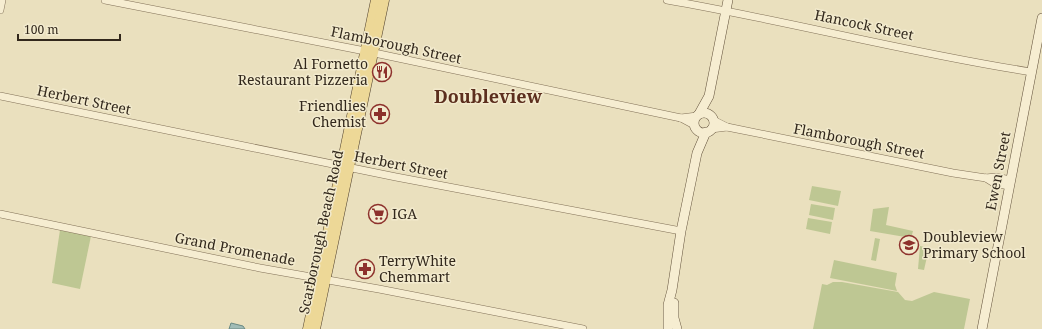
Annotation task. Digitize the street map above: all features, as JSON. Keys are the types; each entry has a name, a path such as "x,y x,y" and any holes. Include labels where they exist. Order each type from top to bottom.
{"main road":[{"name":"Scarborough Beach Road","path":"369,52 376,0"},
{"name":"Scarborough Beach Road","path":"308,329 322,278 369,52 384,0"},
{"name":"Scarborough Beach Road","path":"316,329 322,278"}],"street":[{"path":"0,10 2,0"},
{"name":"Flamborough Street","path":"105,0 369,52 681,118 701,125 727,127 986,178 994,183 1010,183"},
{"name":"Hancock Street","path":"667,0 726,10 974,63 1032,72"},
{"path":"668,329 668,305 672,290 681,231 698,153 701,125 709,96 728,0"},
{"name":"Ewen Street","path":"982,329 1042,18"},
{"name":"Herbert Street","path":"0,96 344,167 681,231"},
{"path":"709,96 712,118"},
{"path":"701,125 705,113 712,118"},
{"path":"701,125 712,118"},
{"name":"Flamborough Street","path":"712,118 727,127"},
{"name":"Grand Promenade","path":"0,214 260,268 322,278 583,329"},
{"path":"672,290 675,300 674,318 677,329"}],"green space":[{"path":"812,186 841,191 838,206 809,200"},
{"path":"811,204 835,208 833,220 809,215"},
{"path":"889,207 886,225 913,231 911,238 870,231 873,209"},
{"path":"808,218 832,222 830,234 806,229"},
{"path":"60,230 91,236 80,289 52,283"},
{"path":"875,238 880,239 876,261 871,260"},
{"path":"920,246 929,248 924,270 918,269"},
{"path":"834,260 897,273 895,285 897,291 830,278"},
{"path":"833,282 842,282 898,292 905,300 912,301 934,292 970,299 964,329 813,329 822,284 827,285"}],"water":[{"path":"231,323 243,326 245,329 229,329"}],"place":[{"name":"Al Fornetto Restaurant Pizzeria","path":"382,72"},
{"name":"Friendlies Chemist","path":"380,114"},
{"name":"IGA","path":"378,214"},
{"name":"Doubleview Primary School","path":"909,245"},
{"name":"TerryWhite Chemmart","path":"365,269"}],"district":[{"name":"Doubleview","path":"488,97"}]}
